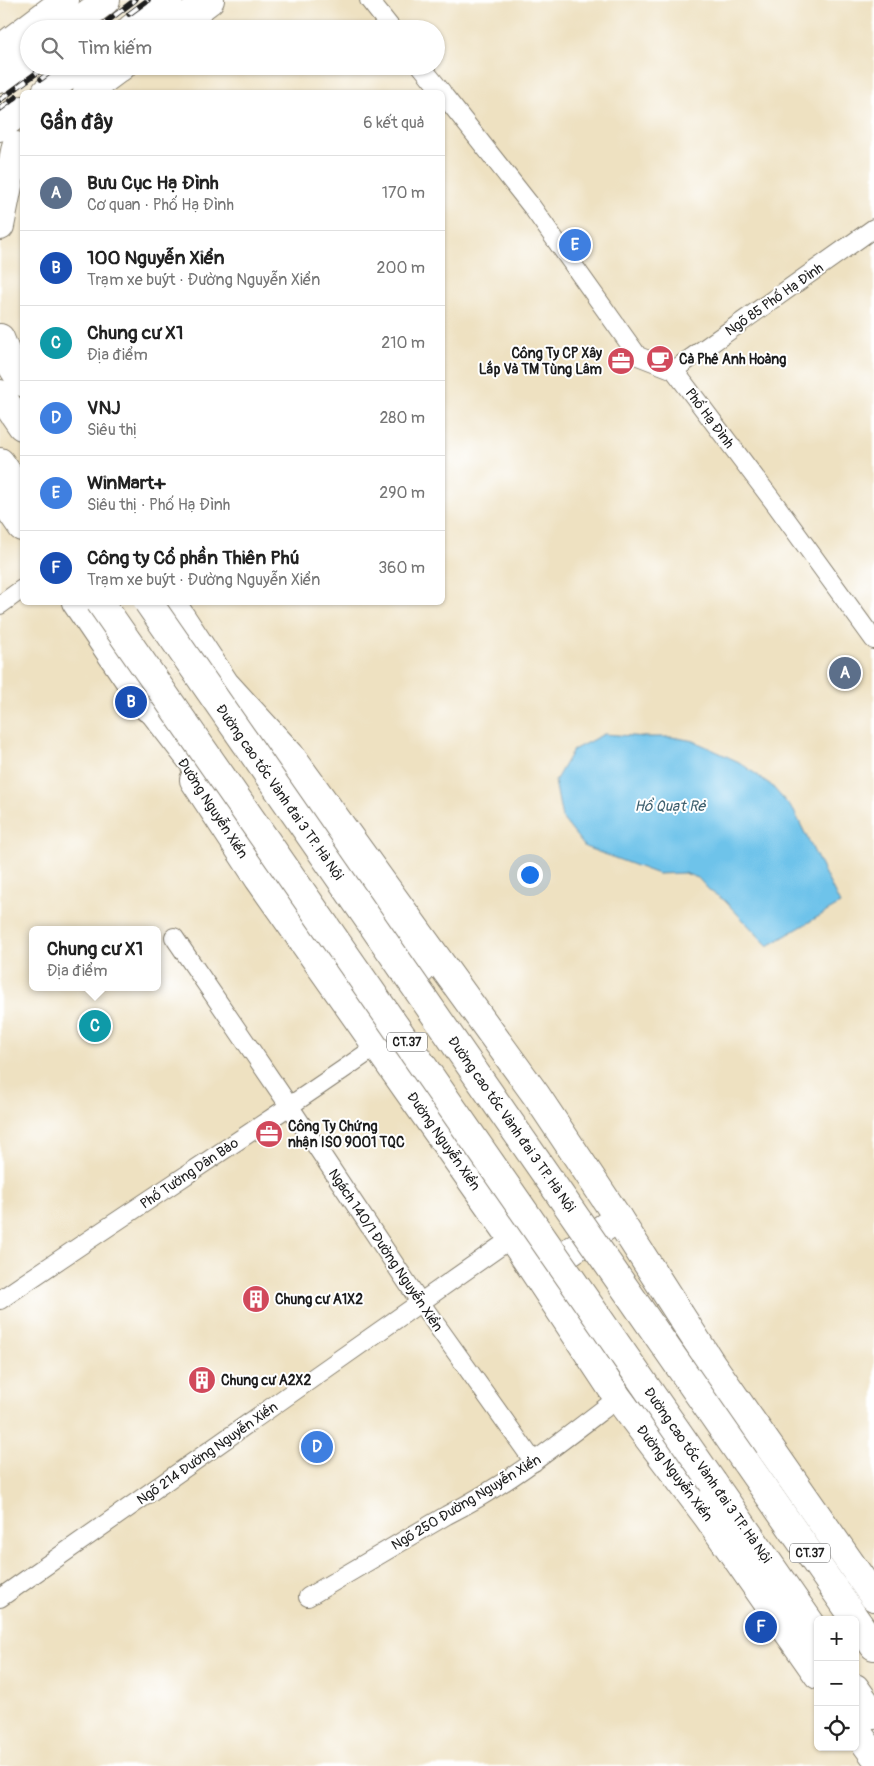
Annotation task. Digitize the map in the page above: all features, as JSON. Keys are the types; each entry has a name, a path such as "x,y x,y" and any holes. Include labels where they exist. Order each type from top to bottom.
{"main road":[{"path":"38,20 65,0"},
{"path":"80,20 106,0"},
{"path":"143,20 169,0"},
{"path":"184,20 210,0"},
{"path":"0,49 20,34"},
{"path":"0,79 20,65"},
{"path":"49,90 69,75"},
{"path":"90,90 110,75"},
{"path":"0,226 10,143 20,116"},
{"path":"0,338 11,368"},
{"path":"0,394 20,423"},
{"path":"0,462 20,491"},
{"path":"0,471 20,499"},
{"path":"0,495 20,523"},
{"path":"78,605 134,687 213,787 380,1038 487,1183 713,1501"},
{"name":"Đường Nguyễn Xiển","path":"95,605 268,851 442,1106 545,1269 618,1398 713,1501 814,1668"},
{"name":"Đường cao tốc Vành đai 3 TP. Hà Nội","path":"102,605 713,1501 814,1629"},
{"name":"Đường cao tốc Vành đai 3 TP. Hà Nội","path":"150,605 874,1646"},
{"path":"173,605 272,757 545,1147 745,1460"},
{"path":"231,692 290,755 536,1095 711,1363 874,1597"},
{"name":"Đường Nguyễn Xiển","path":"380,1038 512,1238 545,1269 814,1640"},
{"path":"545,1269 618,1218"},
{"path":"859,1694 874,1715"},
{"path":"859,1704 874,1725"},
{"path":"859,1734 874,1755"}],"street":[{"path":"369,0 385,20"},
{"path":"428,75 440,90"},
{"path":"445,97 532,207 638,356 674,370"},
{"name":"Ngõ 85 Phố Hạ Đình","path":"674,370 874,228"},
{"name":"Phố Hạ Đình","path":"674,370 776,505 874,640"},
{"path":"0,605 20,591"},
{"name":"Ngách 140/1 Đường Nguyễn Xiển","path":"174,937 420,1302 534,1462"},
{"name":"Phố Tưởng Dân Bảo","path":"0,1300 222,1150 290,1107 380,1038"},
{"name":"Ngõ 214 Đường Nguyễn Xiển","path":"2,1592 512,1238"},
{"name":"Ngõ 250 Đường Nguyễn Xiển","path":"308,1597 447,1514 466,1506 534,1462 618,1398"}],"water":[{"name":"Hồ Quạt Rẻ","path":"604,734 672,737 694,741 739,762 771,785 794,811 840,904 768,946 724,900 710,891 698,878 684,873 658,874 585,847 562,818 555,781 573,750"}],"railway":[{"path":"109,20 135,0"},
{"path":"129,14 148,0"},
{"path":"0,100 34,75"},
{"path":"41,79 46,75"},
{"path":"0,109 16,97"}],"place":[{"name":"WinMart+","path":"575,245"},
{"name":"Cà Phê Anh Hoàng","path":"660,359"},
{"name":"Công Ty CP Xây Lắp Và TM Tùng Lâm","path":"621,361"},
{"name":"Bưu Cục Hạ Đình","path":"845,673"},
{"name":"100 Nguyễn Xiển","path":"131,702"},
{"name":"Chung cư X1","path":"95,1026"},
{"name":"Công Ty Chứng nhận ISO 9001 TQC","path":"269,1134"},
{"name":"Chung cư A1X2","path":"256,1299"},
{"name":"Chung cư A2X2","path":"202,1380"},
{"name":"VNJ","path":"317,1447"},
{"name":"Công ty Cổ phần Thiên Phú","path":"761,1627"}]}
